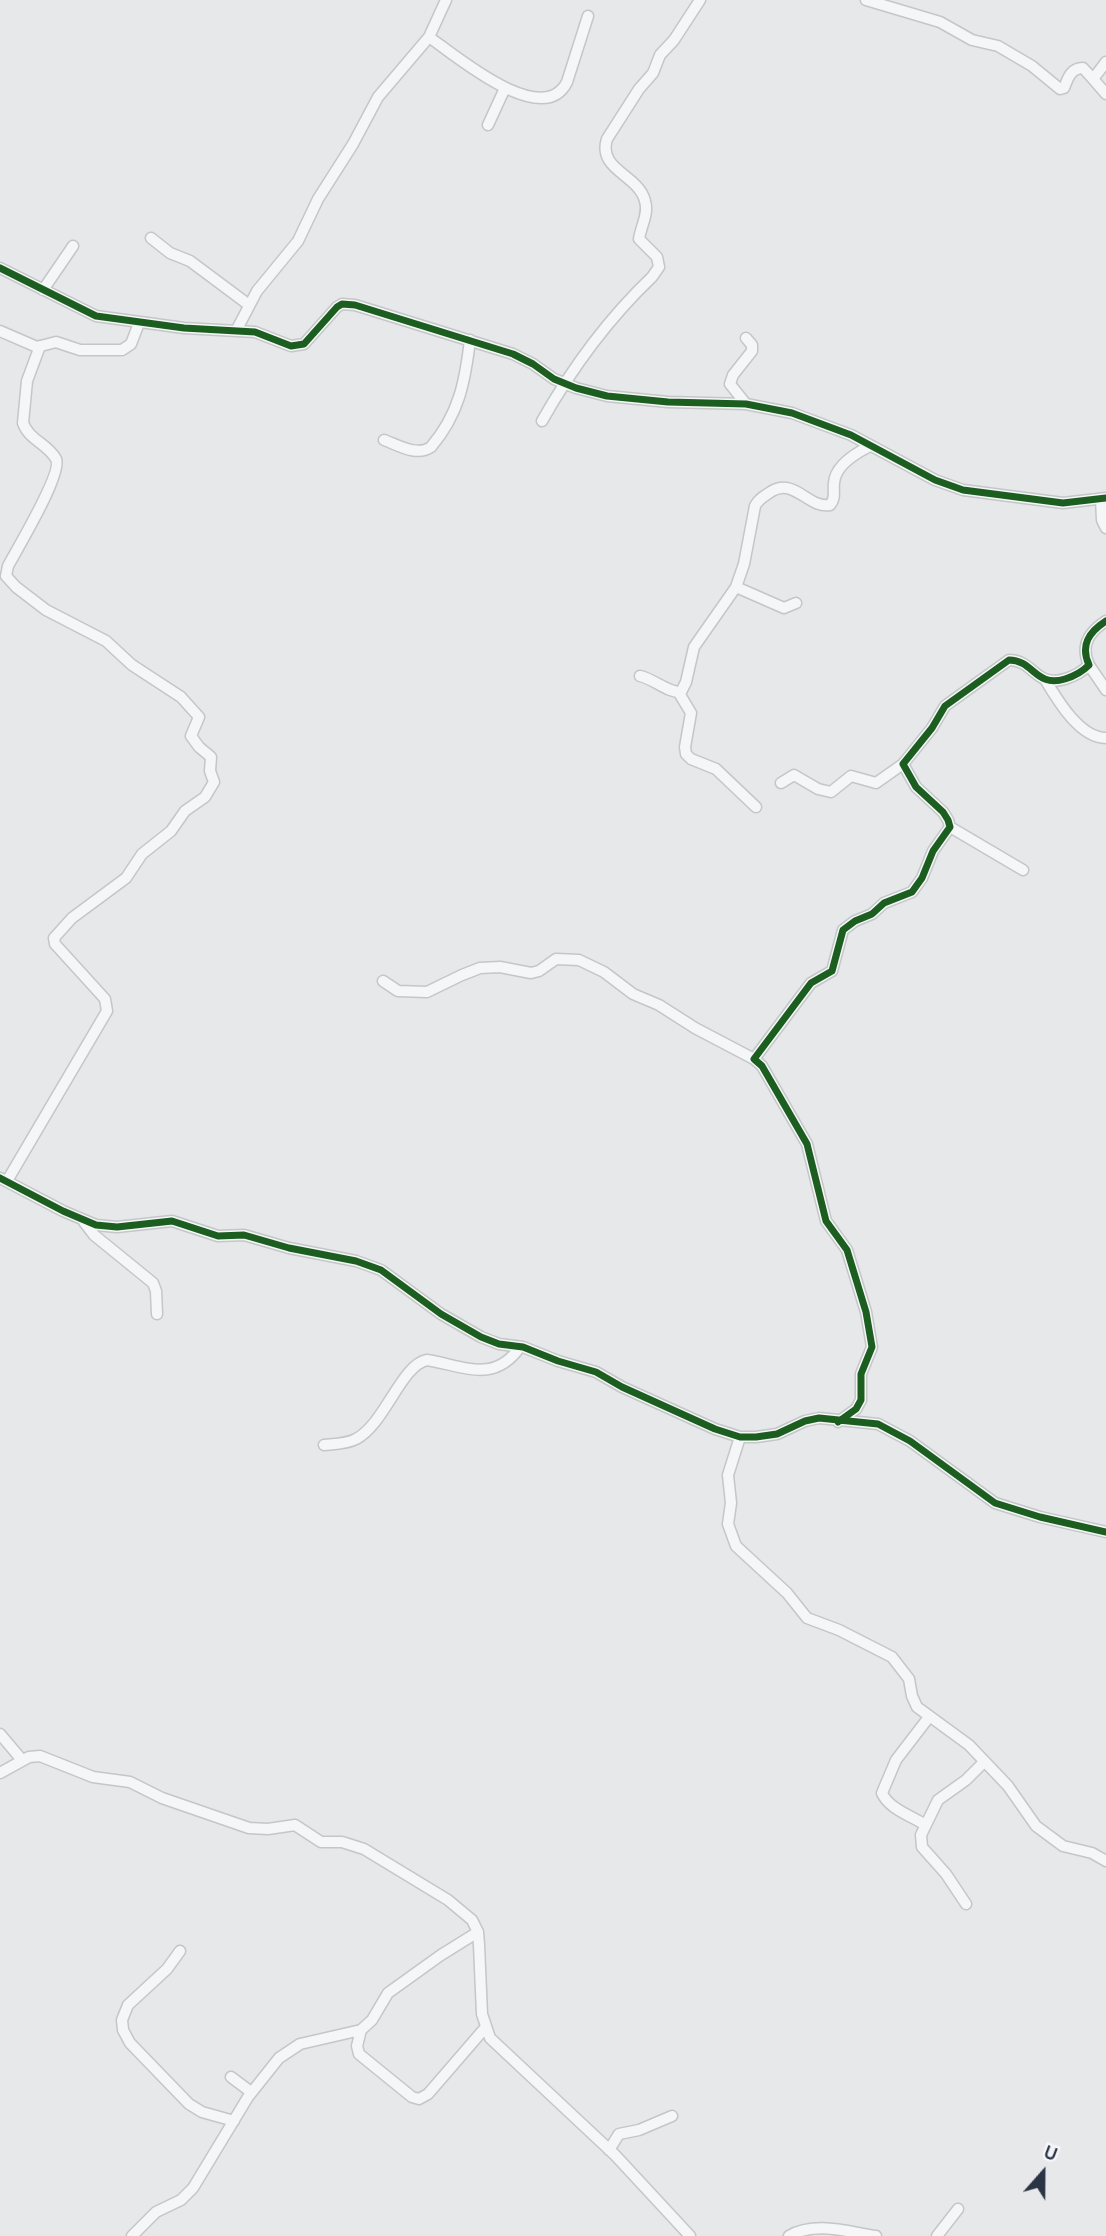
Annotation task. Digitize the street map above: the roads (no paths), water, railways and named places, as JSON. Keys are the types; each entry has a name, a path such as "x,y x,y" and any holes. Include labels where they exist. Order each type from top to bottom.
{"street":[{"path":"236,331 266,278 298,240 318,199 353,144 378,97 429,37 446,0"},
{"path":"542,421 589,347 659,267 657,257 639,239 646,208 645,197 607,158 604,149 617,123 653,73 662,53 674,40 700,0"},
{"path":"866,0 940,22 972,40 998,46 1032,66 1060,89 1065,87 1068,76 1079,68 1085,69 1106,94"},
{"path":"429,37 505,88 541,100 561,91 567,82 588,16"},
{"path":"1093,79 1106,62"},
{"path":"488,125 505,88"},
{"path":"151,238 170,253 186,258 249,305"},
{"path":"43,290 74,246"},
{"path":"0,268 96,316 139,323 260,333 285,345 300,345 308,341 337,307 348,304 520,357 564,383 584,390 627,399 746,404 822,422 935,480 963,490 1051,502 1103,500 1104,524"},
{"path":"0,331 33,346 56,342 80,350 122,350 131,344 139,323"},
{"path":"746,338 752,345 752,351 733,375 730,384 746,404"},
{"path":"384,440 413,451 427,451 431,447 461,395 470,340"},
{"path":"40,346 27,381 23,423 34,440 53,455 57,469 8,566 6,576 46,610 106,641 126,660 181,697 196,713 198,721 191,736 198,747 211,757 210,771 214,782 208,794 187,808 174,828 142,854 126,878 72,918 54,939 105,999 107,1011 3,1180 84,1222 117,1227 172,1220 218,1236 244,1235 289,1248 368,1264 381,1270 441,1314 491,1342 520,1346 596,1372 693,1420 740,1437 777,1434 811,1419 870,1423 890,1428 984,1496 1001,1505 1106,1532"},
{"path":"679,694 685,685 697,640 736,587 759,499 782,487 823,506 830,505 835,499 835,476 849,459 870,446"},
{"path":"736,587 784,608 796,603"},
{"path":"1106,621 1093,630 1087,639 1085,651 1089,665 1106,690"},
{"path":"781,783 794,775 818,789 831,792 851,776 876,783 903,764 932,729 945,706 1006,661 1013,659 1045,681 1059,704 1085,730 1098,738 1106,738"},
{"path":"1045,681 1054,682 1074,676 1089,665"},
{"path":"640,676 658,681 679,694 691,713 686,754 691,759 716,769 756,807"},
{"path":"903,764 916,787 943,811 950,827 1023,870"},
{"path":"754,1059 811,984 832,971 843,930 872,914 884,903 912,892 922,878 933,851 950,827"},
{"path":"383,981 398,991 428,992 480,968 499,967 530,973 539,971 556,959 579,960 604,972 633,994 659,1005 695,1028 754,1059 767,1075 807,1144 826,1221 847,1250 863,1299 871,1352 861,1374 859,1405 838,1422"},
{"path":"84,1222 100,1241 153,1283 156,1291 156,1314"},
{"path":"324,1446 351,1441 369,1430 406,1377 422,1361 478,1370 496,1368 510,1360 520,1346"},
{"path":"740,1437 728,1475 731,1503 727,1524 733,1543 787,1592 807,1618 839,1630 891,1657 909,1679 913,1702 929,1717 956,1734 1008,1786 1036,1826 1063,1846 1091,1853 1106,1861"},
{"path":"924,1824 891,1805 882,1793 897,1760 929,1717"},
{"path":"0,1734 22,1760"},
{"path":"0,1773 22,1760 40,1756 93,1777 130,1782 162,1798 249,1828 268,1829 295,1825 321,1842 356,1845 448,1900 472,1920 478,1932 479,1995 485,2028 490,2038 609,2150 690,2236"},
{"path":"966,1904 946,1874 922,1847 920,1835 941,1797 967,1780 983,1763"},
{"path":"132,2236 156,2212 181,2200 193,2188 251,2092 289,2050 300,2044 361,2030 372,2020 388,1993 478,1932"},
{"path":"180,1951 167,1969 128,2005 122,2020 123,2030 130,2043 189,2104 202,2112 234,2120"},
{"path":"361,2030 357,2046 359,2054 419,2099 428,2094 485,2028"},
{"path":"231,2077 251,2092"},
{"path":"609,2150 619,2134 639,2130 672,2116"},
{"path":"937,2236 958,2209"},
{"path":"789,2236 805,2229 876,2236"}]}
